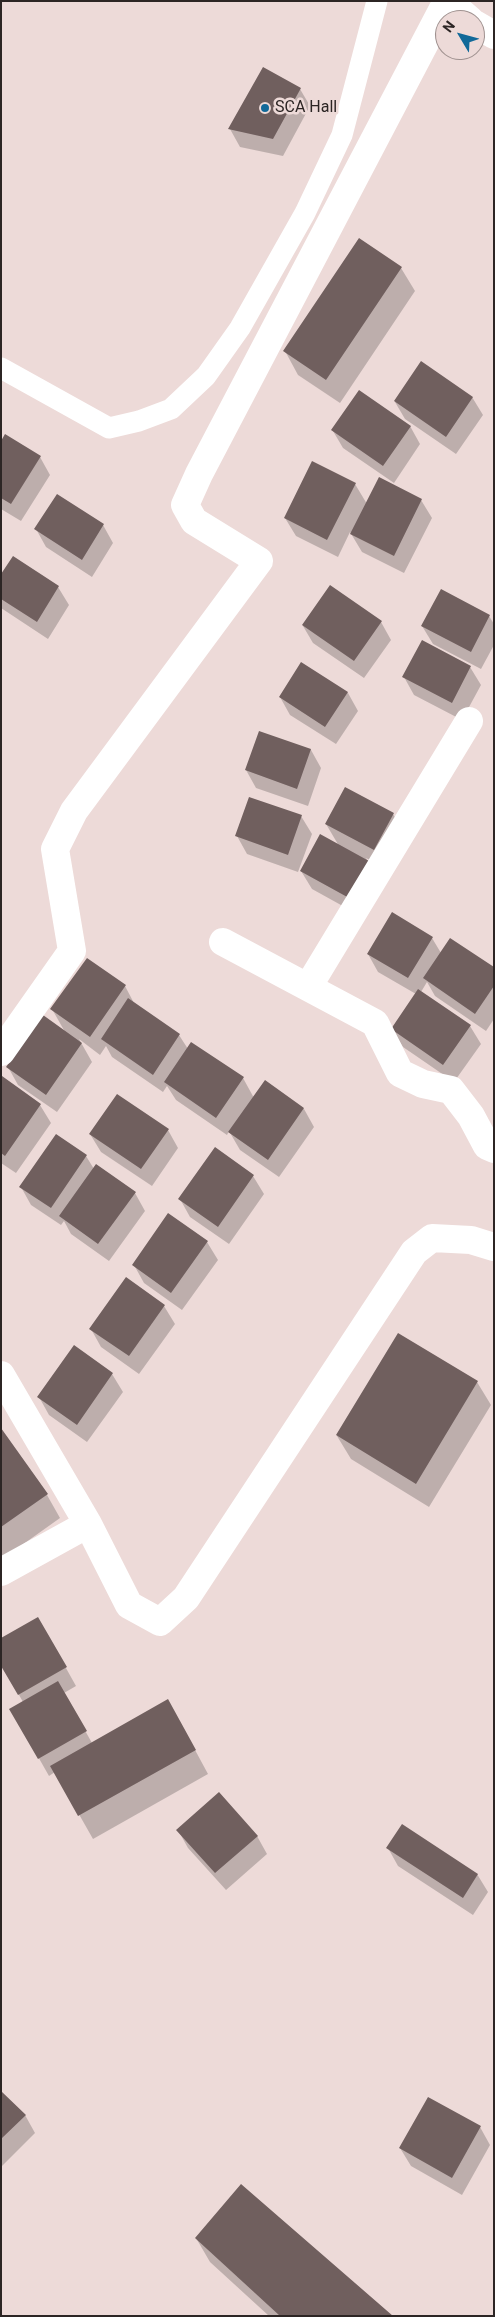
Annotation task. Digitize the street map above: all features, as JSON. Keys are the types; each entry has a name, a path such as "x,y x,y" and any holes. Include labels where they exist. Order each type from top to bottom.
{"street":[{"path":"1,1052 72,950 55,849 74,811 86,791 259,561 194,521 185,505 199,474 448,1 458,10"},
{"path":"308,987 469,722"},
{"path":"223,942 376,1023 400,1073 423,1084 451,1090 471,1116 488,1146 494,1149"},
{"path":"1,1375 88,1524 129,1604 160,1622 186,1598 414,1252 432,1238 471,1240 494,1247"},
{"path":"1,1572 88,1524"}],"lane":[{"path":"1,368 109,428 139,421 170,409 206,376 240,328 296,230 342,135 377,1"}],"building":[{"name":"SCA Hall","path":"263,67 301,88 273,139 228,129"},
{"path":"359,238 402,267 326,380 283,351"},
{"path":"421,361 473,397 446,437 394,401"},
{"path":"359,390 411,426 383,466 331,430"},
{"path":"5,434 41,456 11,504 1,498 1,441"},
{"path":"312,461 356,483 327,540 284,518"},
{"path":"379,477 422,499 394,556 350,534"},
{"path":"57,494 104,524 82,560 34,529"},
{"path":"13,556 59,586 37,622 1,599 1,574"},
{"path":"330,585 382,621 354,661 302,625"},
{"path":"441,589 490,615 471,652 421,626"},
{"path":"422,640 471,666 452,703 402,677"},
{"path":"301,662 348,692 325,727 279,697"},
{"path":"259,731 311,749 297,789 245,770"},
{"path":"345,787 394,813 374,850 325,824"},
{"path":"249,797 302,815 288,855 235,836"},
{"path":"320,834 369,861 349,898 300,871"},
{"path":"392,912 433,937 408,978 367,954"},
{"path":"450,938 494,967 494,986 475,1014 423,978"},
{"path":"87,958 126,985 90,1037 50,1009"},
{"path":"418,989 471,1025 443,1065 391,1029"},
{"path":"128,998 180,1034 153,1075 101,1039"},
{"path":"43,1015 82,1043 46,1095 6,1067"},
{"path":"191,1042 244,1077 216,1118 164,1082"},
{"path":"2,1076 41,1104 5,1156 1,1153"},
{"path":"265,1080 304,1108 268,1160 228,1132"},
{"path":"117,1094 169,1129 141,1169 89,1134"},
{"path":"56,1134 87,1155 51,1208 19,1187"},
{"path":"215,1147 254,1175 218,1227 178,1199"},
{"path":"96,1164 136,1192 98,1244 59,1216"},
{"path":"168,1213 208,1241 171,1293 132,1265"},
{"path":"126,1277 165,1305 129,1356 89,1329"},
{"path":"398,1333 478,1381 416,1484 336,1435"},
{"path":"74,1345 113,1373 77,1425 37,1397"},
{"path":"1,1428 48,1494 1,1527"},
{"path":"38,1617 67,1667 18,1695 1,1666 1,1638"},
{"path":"58,1681 87,1731 38,1759 9,1709"},
{"path":"168,1699 196,1750 78,1816 50,1766"},
{"path":"219,1792 258,1836 215,1873 176,1830"},
{"path":"402,1824 478,1874 463,1898 386,1848"},
{"path":"1,2091 26,2115 1,2139"},
{"path":"428,2097 481,2126 452,2178 399,2148"},
{"path":"241,2184 393,2316 280,2316 195,2238"}],"place":[{"name":"SCA Hall","path":"265,108"}]}
